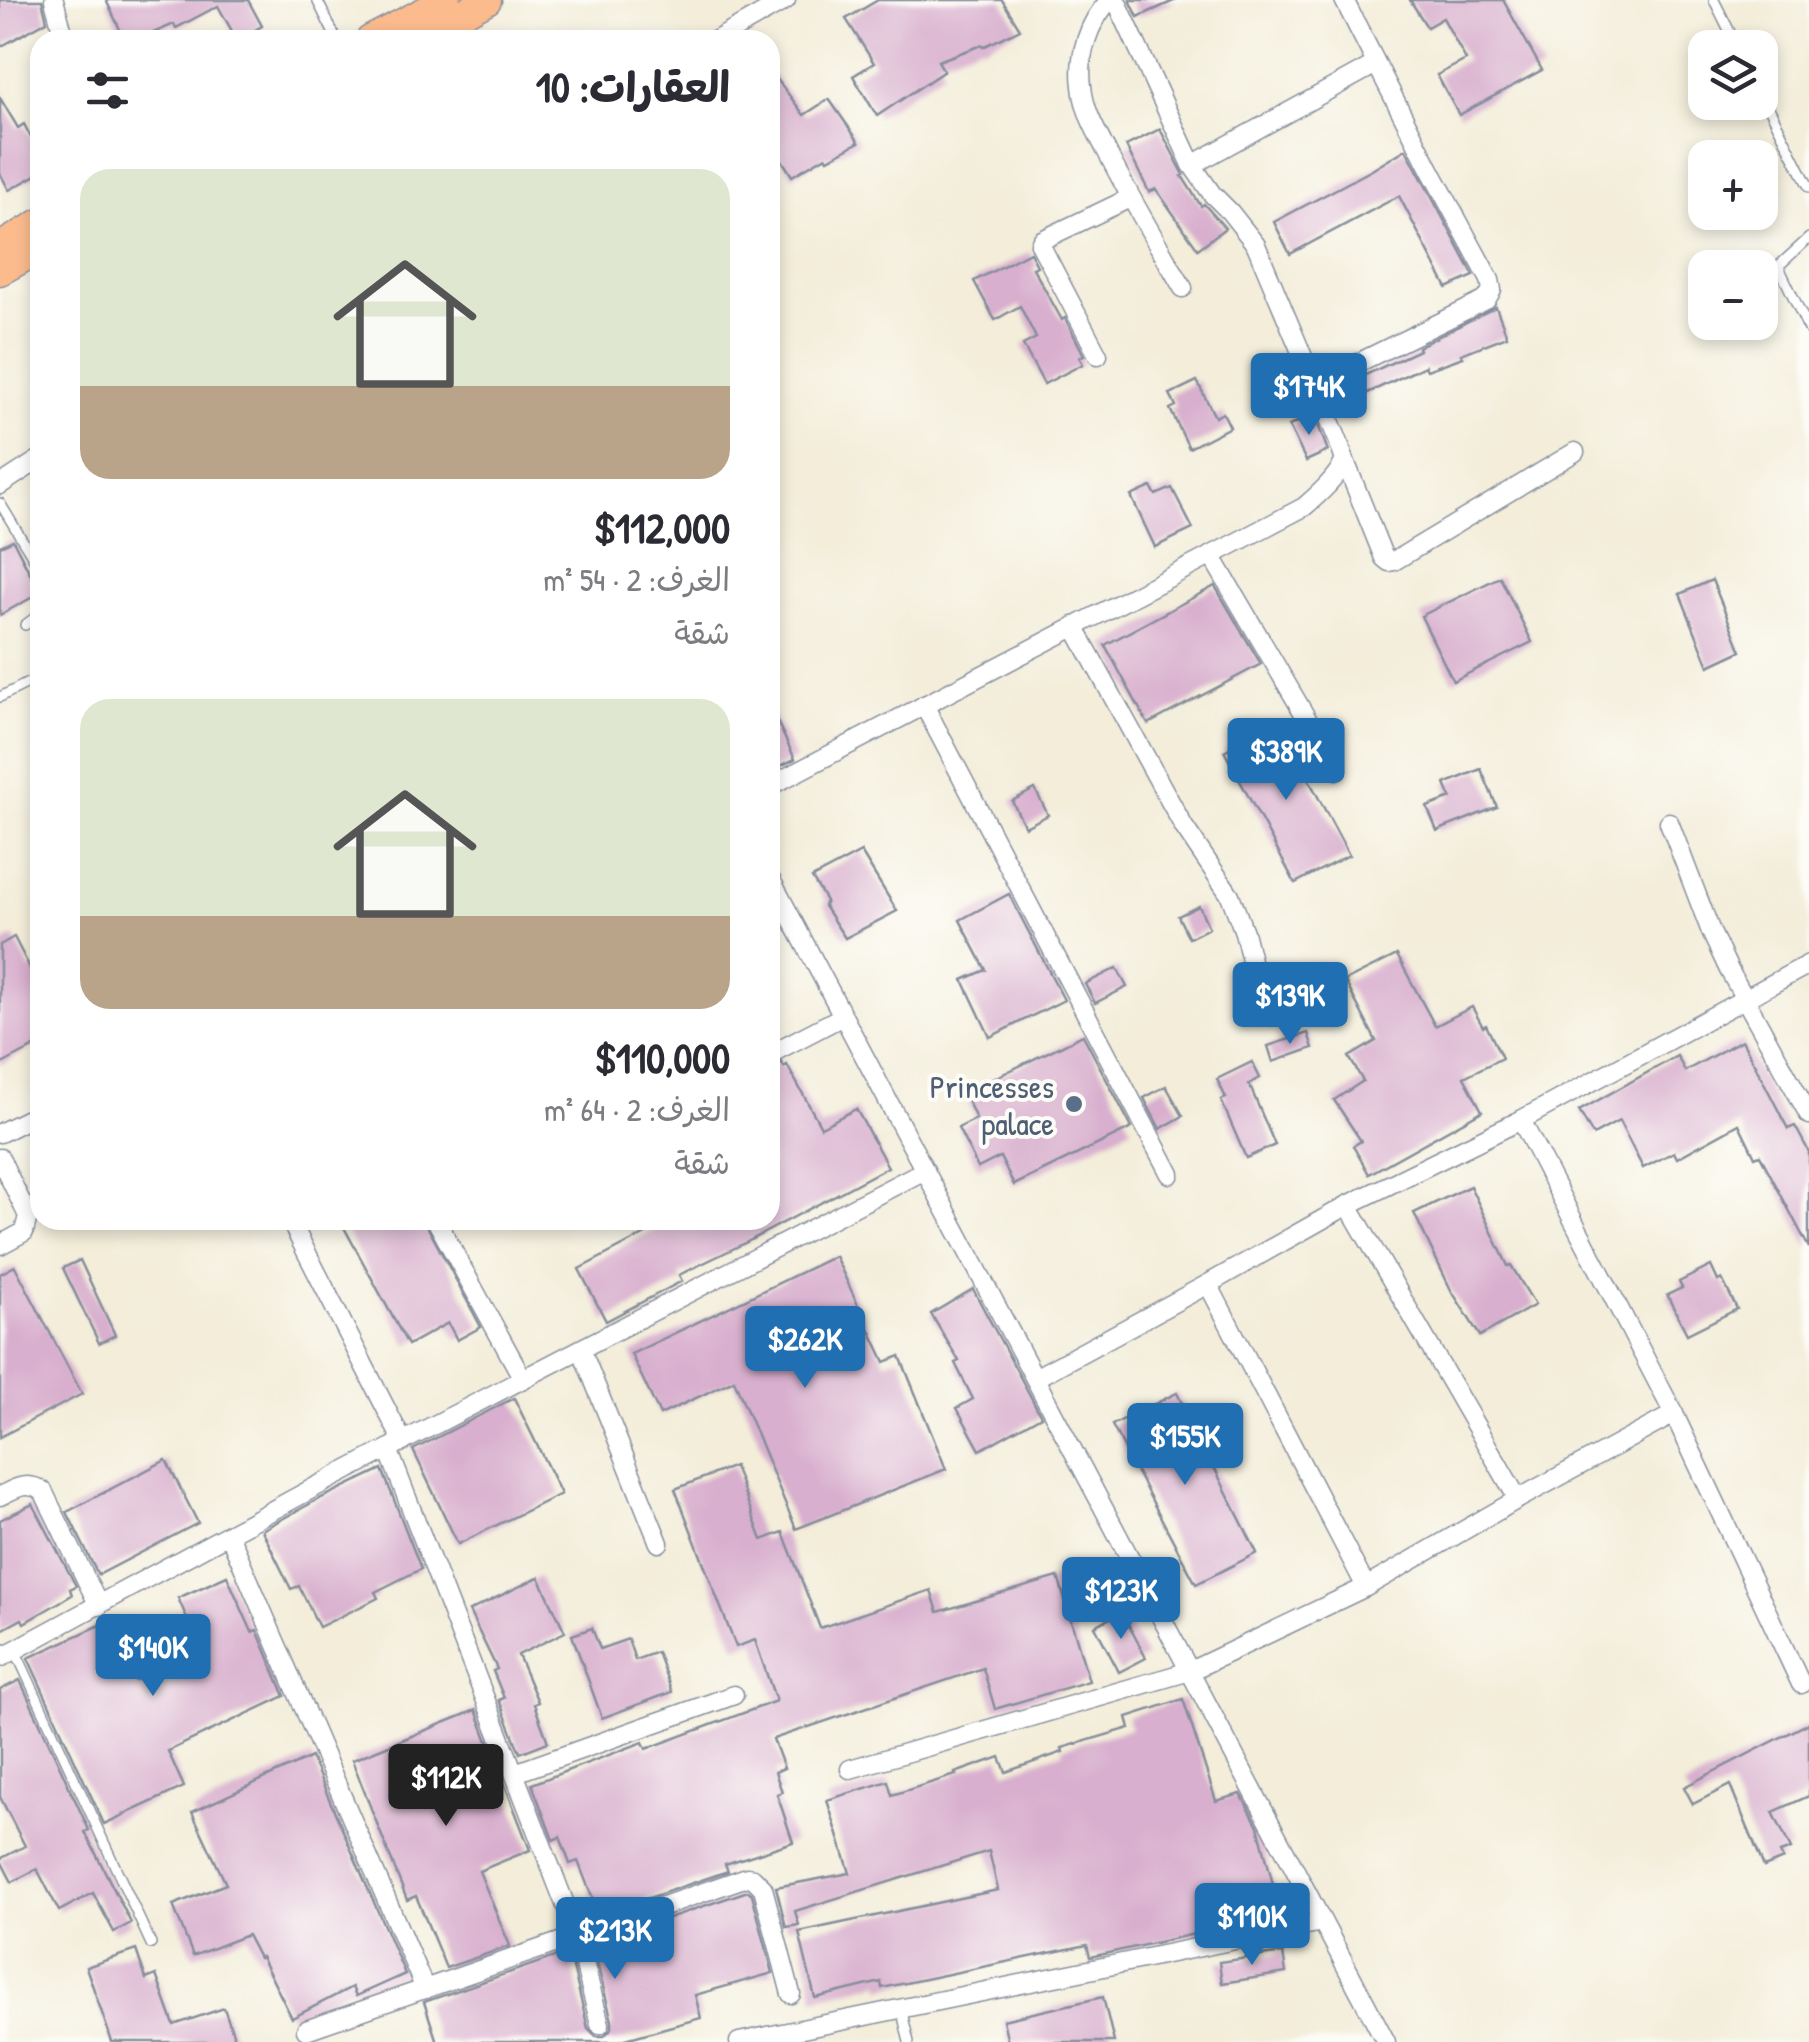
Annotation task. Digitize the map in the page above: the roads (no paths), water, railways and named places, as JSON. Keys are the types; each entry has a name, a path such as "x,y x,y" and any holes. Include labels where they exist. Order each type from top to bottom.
{"main road":[{"path":"389,30 446,0"},
{"path":"432,30 487,0"},
{"path":"0,247 30,229"},
{"path":"0,272 30,255"}],"street":[{"path":"54,0 62,30"},
{"path":"734,30 786,0"},
{"path":"1184,288 1130,198 1091,120 1082,87 1083,52 1088,35 1095,20 1113,0 1192,165 1256,245 1384,558 1394,561 1575,452"},
{"path":"1315,384 1486,300 1492,290 1344,0"},
{"path":"1192,165 1376,64"},
{"path":"1098,354 1040,244 1130,198"},
{"path":"780,781 1304,508 1344,461"},
{"path":"0,485 30,468"},
{"path":"1211,555 1337,770"},
{"path":"1074,626 1184,827 1230,895 1257,985 1271,1016"},
{"path":"924,705 1170,1174"},
{"path":"1669,822 1711,932 1809,1115"},
{"path":"780,897 1386,2042"},
{"path":"1034,1378 1348,1205 1520,1120 1809,964"},
{"path":"780,1049 843,1016"},
{"path":"0,1133 30,1117"},
{"path":"1520,1120 1674,1414 1802,1684"},
{"path":"0,1158 28,1216 24,1232 0,1245"},
{"path":"8,1654 395,1446 925,1170"},
{"path":"1348,1205 1518,1498"},
{"path":"295,1230 395,1446 577,1936 600,2024"},
{"path":"441,1230 523,1379"},
{"path":"1208,1284 1366,1587"},
{"path":"581,1349 659,1543"},
{"path":"850,1769 1190,1671 1366,1587 1518,1498 1674,1414"},
{"path":"0,1496 25,1485 43,1491 99,1606"},
{"path":"229,1534 425,1989"},
{"path":"515,1773 734,1696"},
{"path":"306,2030 741,1878 753,1878 763,1888 791,1994"},
{"path":"738,2042 1322,1922"}],"lane":[{"path":"317,0 332,30"},
{"path":"1714,0 1729,30"},
{"path":"1775,120 1809,187"},
{"path":"1809,238 1779,267 1809,330"},
{"path":"0,503 30,552"},
{"path":"24,625 30,621"},
{"path":"0,697 30,682"},
{"path":"8,1654 151,1944"},
{"path":"901,2008 910,2042"}],"place":[{"name":"Princesses palace","path":"1074,1104"}]}
